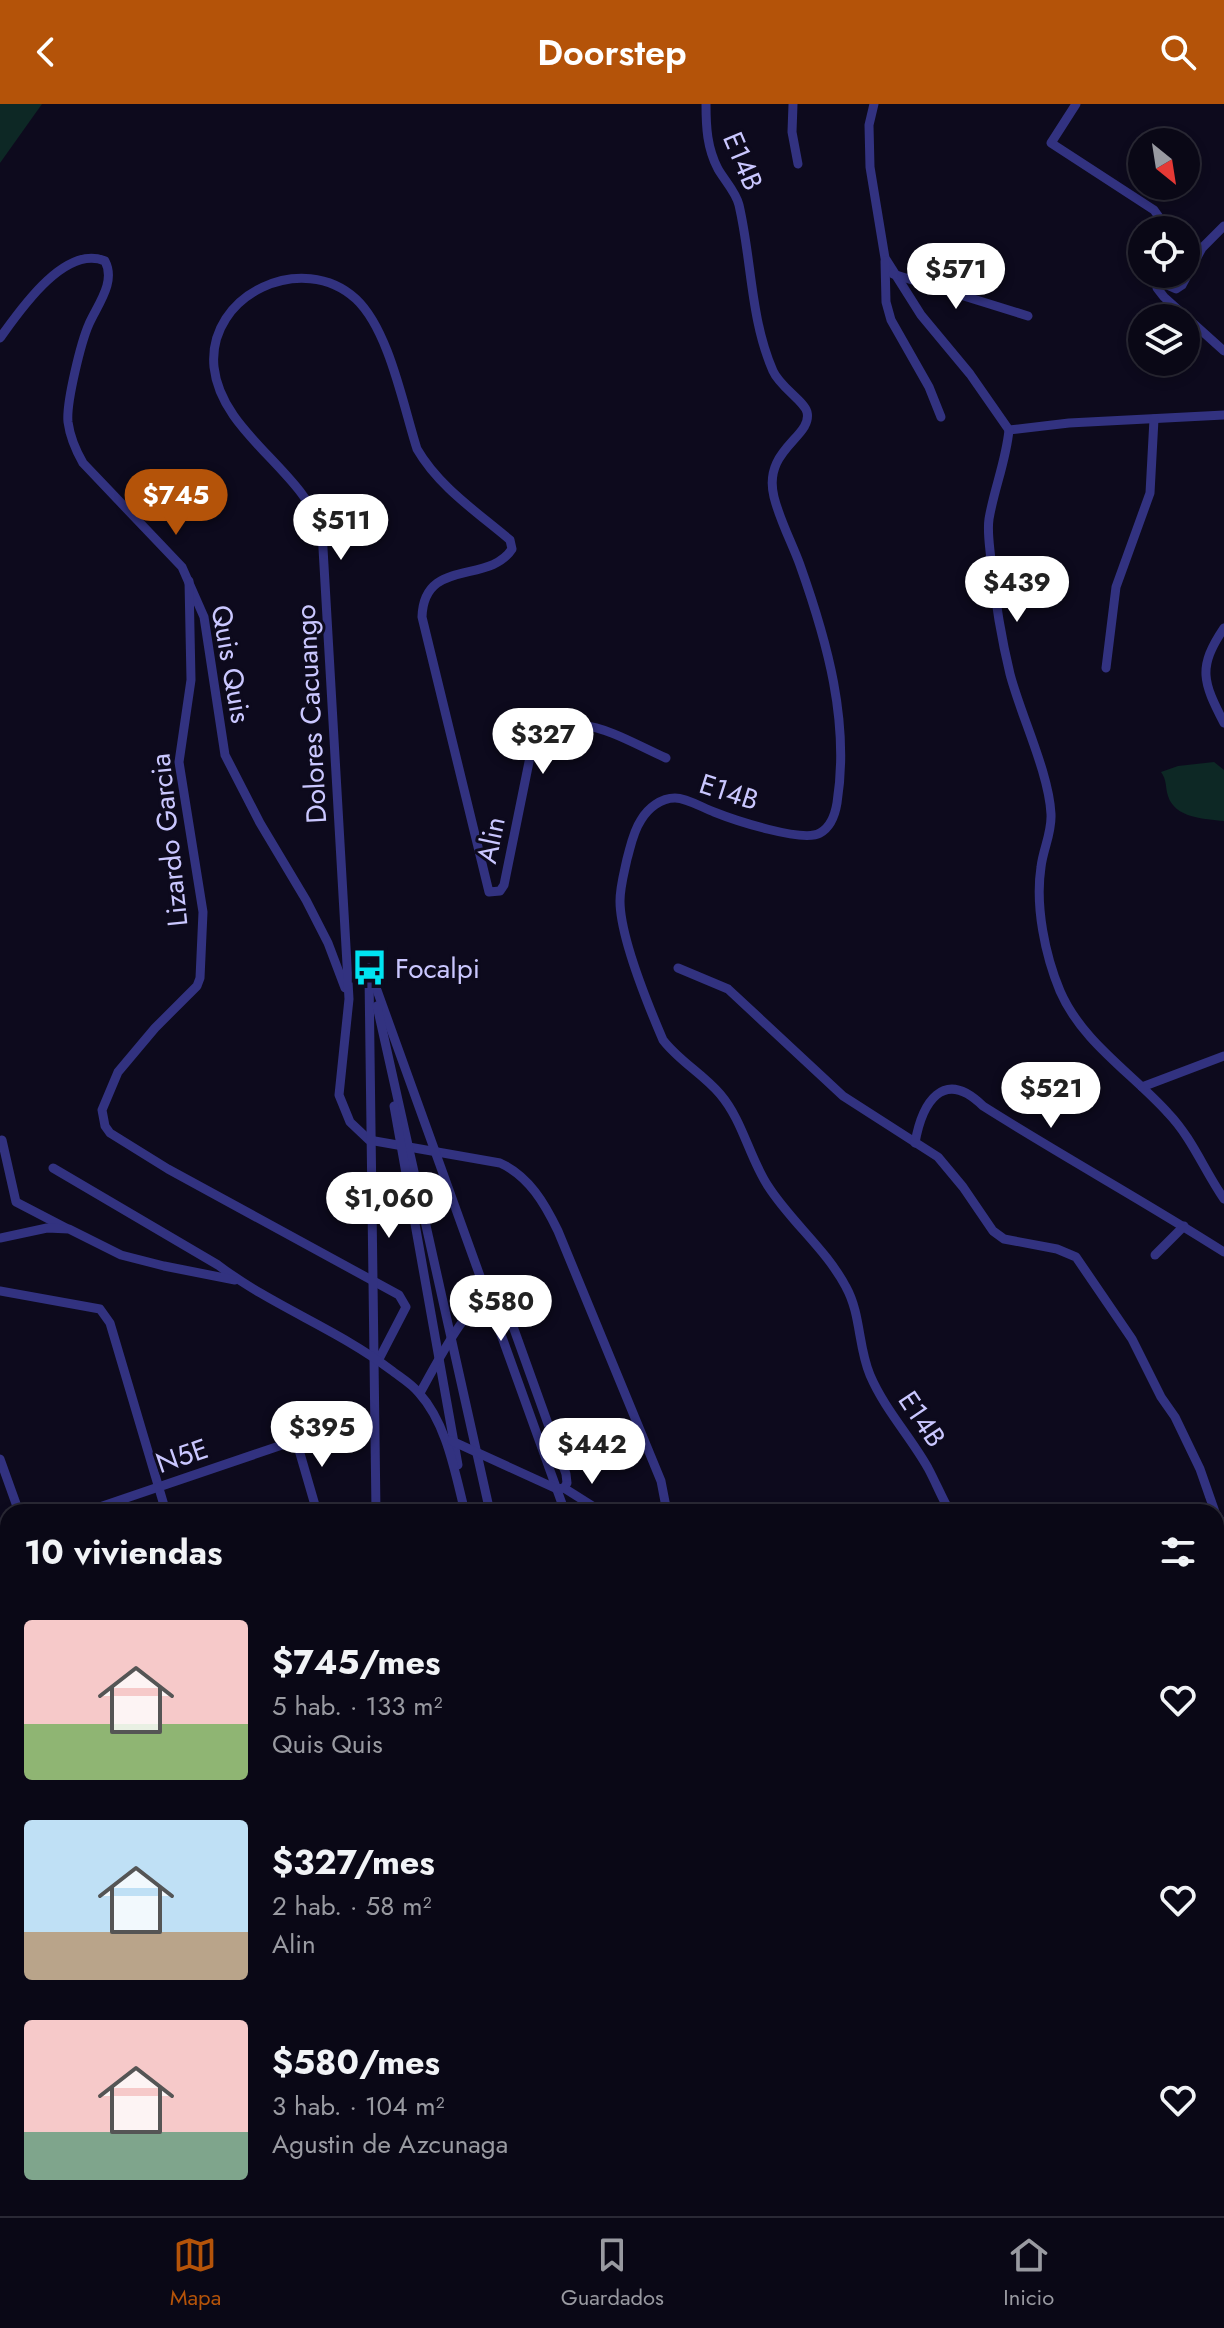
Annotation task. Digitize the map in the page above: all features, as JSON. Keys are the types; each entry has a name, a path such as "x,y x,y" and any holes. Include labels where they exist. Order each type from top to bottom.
{"street":[{"name":"E14B","path":"706,104 709,147 718,169 738,200 753,309 773,372 788,394 804,405 807,412 808,420 776,460 771,477 774,497 803,574 831,669 839,722 841,779 829,826 817,835 800,836 718,814 677,797 662,800 645,812 634,831 620,901 624,927 663,1040 675,1055 718,1092 736,1115 768,1187 838,1273 855,1311 862,1353 884,1404 927,1467 946,1504"},
{"path":"793,104 792,132 798,164"},
{"path":"874,104 869,125 870,167 885,258 886,302 891,320 929,387 941,417"},
{"path":"1076,104 1051,143 1154,210 1158,216"},
{"path":"1200,252 1224,226"},
{"name":"Quis Quis","path":"0,338 23,304 49,278 85,258 95,257 105,261 110,271 109,282 84,340 67,417 70,433 83,463 182,567 189,581 204,617 225,755 328,943 349,999"},
{"path":"885,258 921,315 970,374 1009,430 988,536 996,604 1010,673 1049,799 1050,831 1039,881 1044,939 1060,991 1075,1019 1188,1136 1219,1183 1224,1199"},
{"path":"893,274 1028,316"},
{"name":"Dolores Cacuango","path":"371,1140 359,1133 350,1122 339,1095 349,999 322,531 310,503 234,416 221,396 214,369 213,350 234,308 250,292 282,278 308,277 330,283 354,298 371,317 383,341 417,449 425,463 449,489 510,540 512,549 503,560 443,579 426,593 422,602 422,617 486,888 495,894"},
{"path":"1157,288 1224,351"},
{"path":"1009,430 1069,423 1224,415"},
{"path":"1106,668 1116,587 1150,493 1154,419"},
{"name":"Lizardo Garcia","path":"189,581 191,680 179,762 203,912 200,978 197,986 155,1028 118,1072 104,1102 103,1118 110,1133 168,1169 399,1295 406,1307 376,1360"},
{"path":"1224,628 1210,648 1205,673 1210,694 1224,723"},
{"name":"Alin","path":"495,894 504,885 530,757 552,729 570,724 595,727 666,758"},
{"path":"369,968 376,1504"},
{"path":"369,968 405,1146 488,1504"},
{"path":"369,968 490,1306"},
{"path":"678,968 728,989 843,1096 938,1157 993,1231 1004,1239 1057,1249 1076,1257 1132,1339 1161,1397 1175,1417 1200,1469 1212,1504"},
{"path":"1142,1087 1224,1056"},
{"path":"915,1143 919,1121 929,1101 940,1091 954,1089 971,1095 983,1106 1061,1155 1105,1178 1224,1252"},
{"path":"2,1140 16,1202 121,1255 238,1280"},
{"path":"371,1140 500,1163 514,1171 536,1192 558,1231 655,1467 665,1504"},
{"path":"405,1146 450,1439 464,1504"},
{"path":"53,1168 376,1360 420,1393 450,1439 587,1504"},
{"path":"1155,1255 1184,1226"},
{"path":"0,1238 47,1228 69,1229"},
{"path":"0,1291 100,1309 110,1323 164,1504"},
{"path":"420,1393 468,1314 474,1309 499,1307 510,1318 566,1474 567,1483 560,1489"},
{"name":"N5E","path":"109,1504 280,1445 294,1445 299,1450 315,1504"},
{"path":"0,1459 16,1504"},
{"path":"560,1489 563,1504"}],"green space":[{"path":"0,104 42,104 0,163"},
{"path":"1214,762 1224,770 1224,821 1191,816 1177,809 1168,796 1161,772 1178,766"}],"place":[{"name":"Focalpi","path":"369,968"}]}
